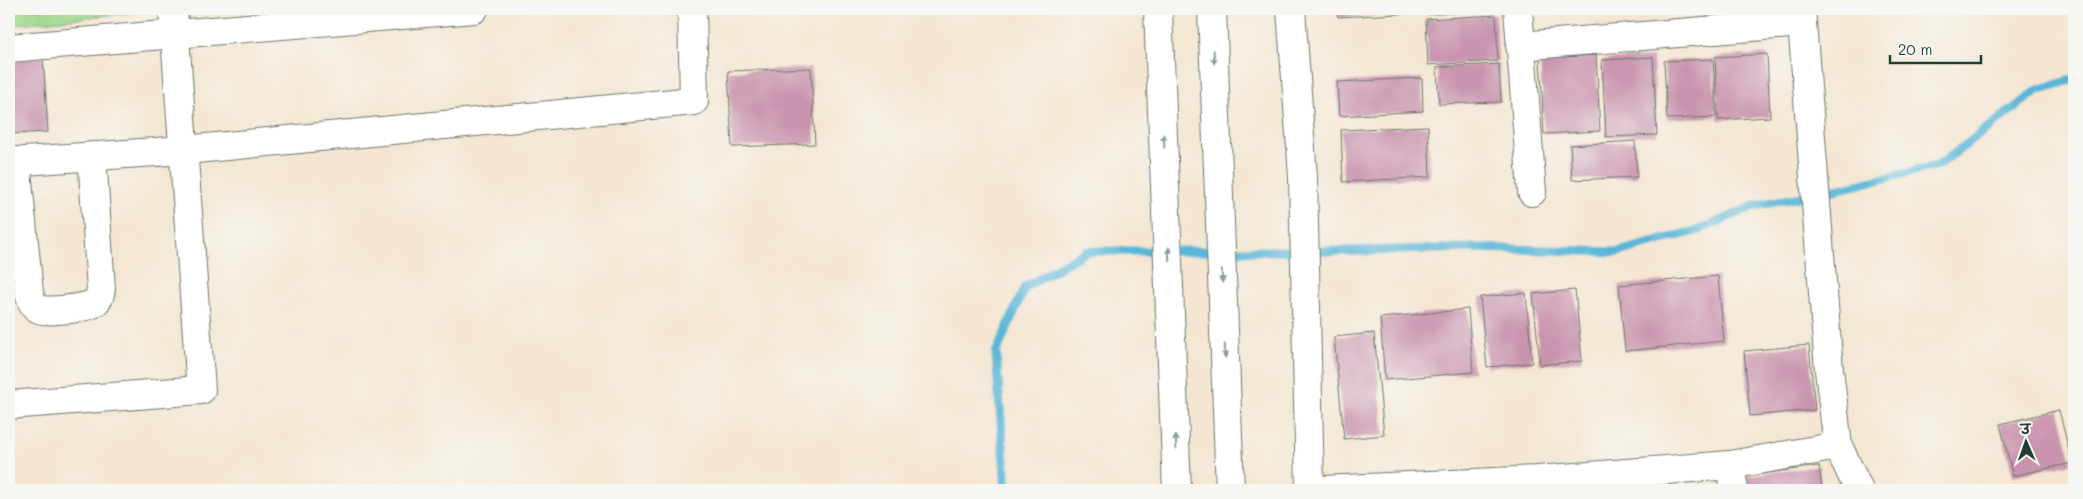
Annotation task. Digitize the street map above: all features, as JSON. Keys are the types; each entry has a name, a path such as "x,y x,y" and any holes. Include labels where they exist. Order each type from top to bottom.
{"street":[{"path":"9,48 174,21 474,9"},
{"path":"92,156 101,289 99,298 94,304 86,306 45,311 37,309 29,294 12,162 92,156 184,150 694,101 692,9"},
{"path":"1158,9 1178,490"},
{"path":"1212,9 1230,490"},
{"path":"1291,9 1303,177 1310,490"},
{"path":"1518,9 1532,192"},
{"path":"1520,46 1801,16 1822,258 1829,370 1838,446 1859,490"},
{"path":"9,405 201,390 174,21"},
{"path":"1324,490 1732,478 1838,446"}],"green space":[{"path":"9,9 161,9 161,10 9,25"}],"building":[{"path":"1337,9 1419,9 1419,13 1338,17"},
{"path":"1425,9 1498,9 1498,11 1425,14"},
{"path":"1496,15 1498,61 1428,65 1426,19"},
{"path":"1767,54 1770,117 1718,120 1715,57"},
{"path":"1596,55 1600,131 1544,134 1540,58"},
{"path":"43,57 48,132 9,134 9,59"},
{"path":"1653,57 1657,135 1606,137 1602,60"},
{"path":"1713,59 1716,117 1667,119 1664,61"},
{"path":"1499,64 1501,102 1439,104 1437,67"},
{"path":"811,68 815,144 732,147 728,71"},
{"path":"1422,78 1423,111 1339,116 1337,82"},
{"path":"1428,126 1430,177 1343,182 1341,130"},
{"path":"1635,141 1637,177 1572,180 1570,145"},
{"path":"1718,276 1724,341 1625,351 1619,285"},
{"path":"1575,290 1582,361 1540,365 1533,294"},
{"path":"1526,293 1532,363 1487,367 1480,297"},
{"path":"1468,309 1473,372 1385,380 1380,318"},
{"path":"1374,333 1384,435 1344,439 1334,337"},
{"path":"1809,345 1815,410 1750,416 1744,351"},
{"path":"2059,410 2072,463 2013,476 2000,424"},
{"path":"1819,466 1822,490 1744,490 1742,476"}],"waterway":[{"path":"1006,490 996,353 1025,287 1087,251 1357,251 1473,248 1618,252 1699,230 1754,206 1840,189 1939,165 2038,90 2074,79"}]}
